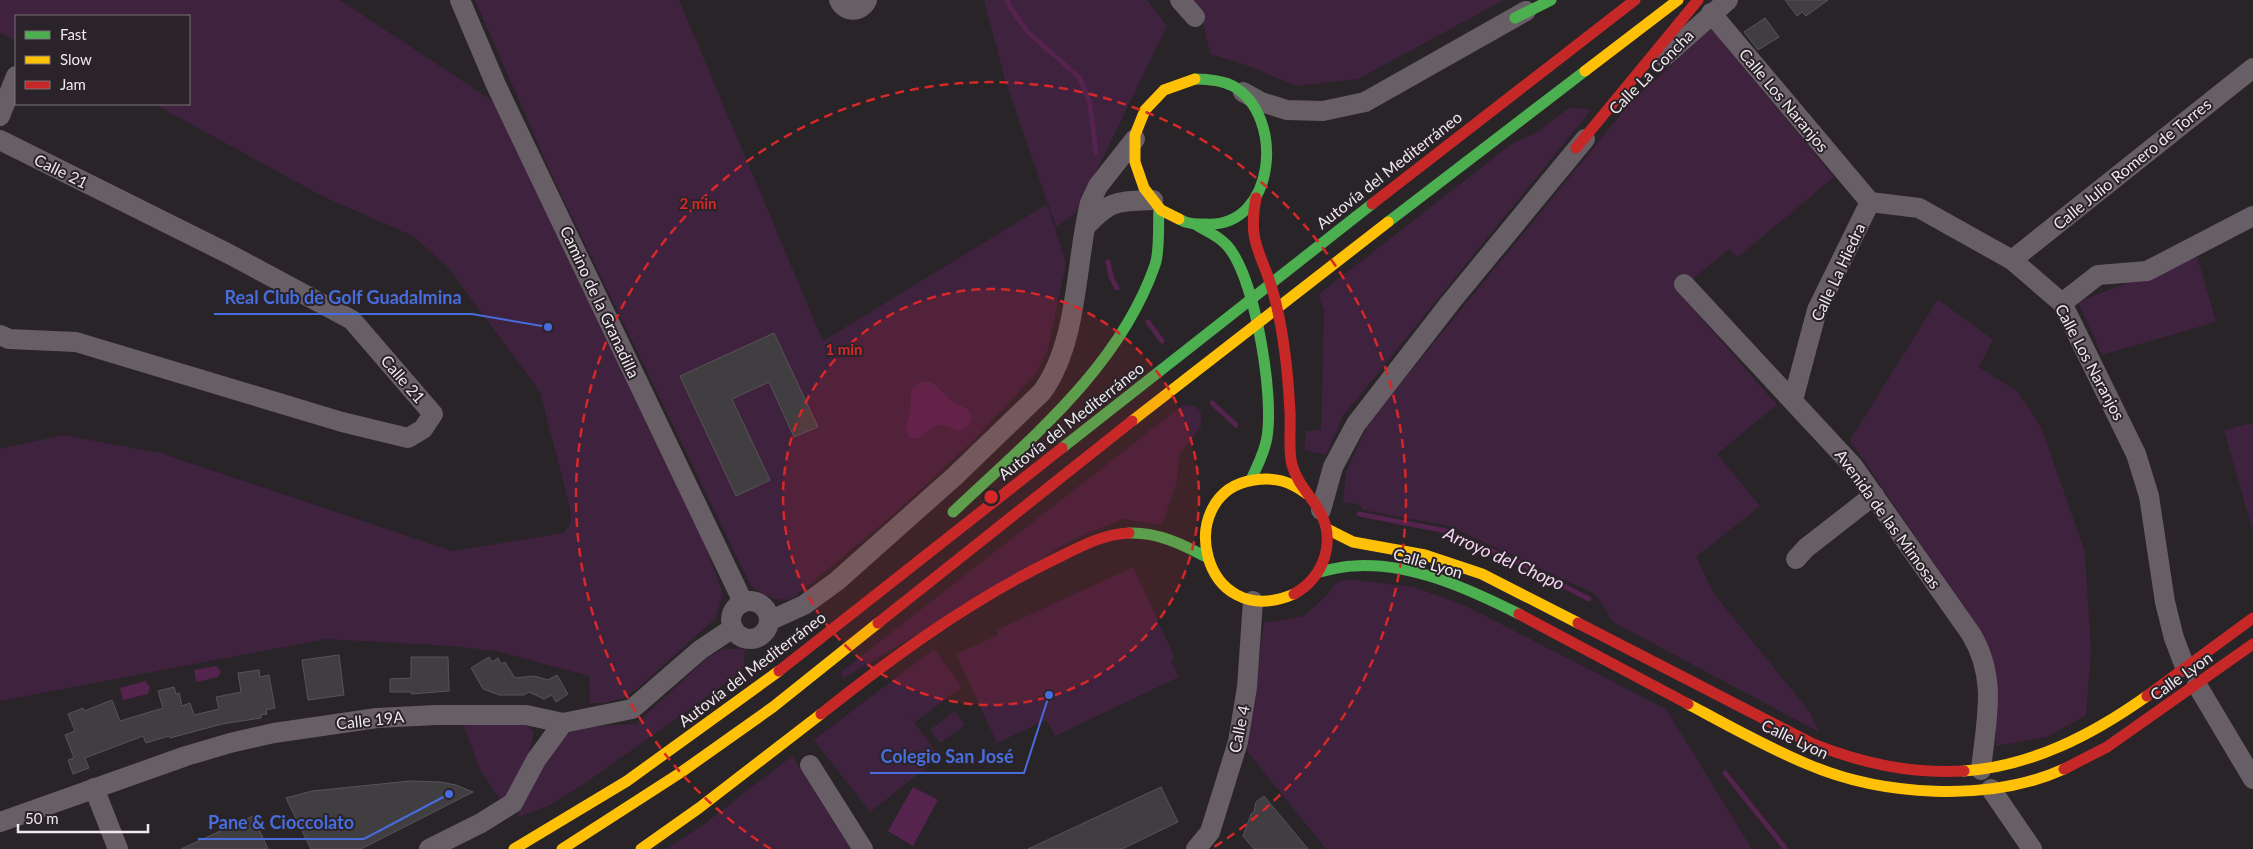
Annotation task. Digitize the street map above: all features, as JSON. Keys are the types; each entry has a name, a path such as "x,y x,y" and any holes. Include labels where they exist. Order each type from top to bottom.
{"main road":[{"path":"1515,18 1552,0"},
{"name":"Autovía del Mediterráneo","path":"514,849 578,812 674,748 773,676 1454,139 1635,0"},
{"path":"562,849 680,773 773,707 1211,358 1678,0"},
{"path":"1251,480 1264,447 1267,424 1260,345 1243,275 1233,253 1219,237 1196,225 1173,218 1156,204 1138,172 1134,150 1136,127 1146,107 1161,92 1183,81 1208,79 1230,85 1239,90 1253,107 1260,123 1265,146 1266,172 1256,198 1252,230 1275,299 1282,338 1291,428 1291,463 1296,476 1324,520 1328,544 1326,558 1320,572 1307,587 1291,597 1272,602 1253,601 1237,595 1223,586 1213,572 1206,557 1204,537 1208,518 1218,500 1232,488 1251,480 1271,478 1290,483 1307,494"},
{"path":"1196,225 1217,225 1227,221 1249,207 1256,198"},
{"path":"944,520 1058,412 1098,366 1127,324 1153,274 1158,252 1156,204"},
{"name":"Calle Lyon","path":"1324,520 1353,542 1425,555 1482,574 1783,730 1843,756 1873,765 1910,770 1956,772 1981,770 2026,760 2070,743 2099,728 2253,618"},
{"path":"642,849 746,774 904,649 964,609 1028,572 1098,538 1126,533 1153,534 1178,542 1206,557"},
{"name":"Calle Lyon","path":"1320,572 1336,566 1370,565 1433,578 1456,586 1510,610 1781,752 1839,777 1870,785 1904,790 1961,791 1991,788 2029,780 2064,769 2096,754 2253,644"},
{"path":"674,748 751,676"}],"street":[{"name":"Camino de la Granadilla","path":"460,0 496,85 743,602"},
{"path":"839,0 845,8 854,10 863,7 867,0"},
{"path":"1180,0 1195,17"},
{"path":"1239,90 1261,102 1287,110 1323,110 1365,102 1515,18 1543,0"},
{"name":"Calle La Concha","path":"1324,520 1333,467 1356,424 1576,148 1678,44 1705,6 1728,0"},
{"name":"Calle Los Naranjos","path":"1705,6 1870,202 1919,208 2012,260 2062,303 2136,454 2149,496 2165,602 2174,638 2185,667"},
{"name":"Calle Julio Romero de Torres","path":"2012,260 2253,68"},
{"path":"0,116 15,78"},
{"path":"769,621 765,609 761,605 749,601 743,602 734,610 731,622 733,628 742,637 754,638 764,632 769,621 804,605 837,581 956,476 1042,392 1053,377 1060,360 1069,324 1093,194 1135,139"},
{"name":"Calle 21","path":"0,140 228,254 352,320 432,414 423,429 408,438 333,419 76,342 9,339 0,335"},
{"name":"Calle La Hiedra","path":"1793,400 1817,310 1870,202"},
{"path":"1086,226 1102,209 1111,204 1156,204"},
{"path":"2062,303 2098,275 2147,271 2253,216"},
{"name":"Avenida de las Mimosas","path":"1684,284 1853,466 1972,634 1987,668 1989,688 1981,770"},
{"path":"1796,559 1806,548 1874,495"},
{"name":"Calle 4","path":"1196,849 1210,832 1238,742 1247,687 1253,601"},
{"path":"429,849 481,823 512,803 536,760 563,723 632,709 700,650 733,628"},
{"path":"2197,685 2252,776"},
{"name":"Calle 19A","path":"0,822 94,788 230,743 318,726 377,718 466,714 526,715 563,723"},
{"path":"810,765 863,849"},
{"path":"94,788 118,849"},
{"path":"1991,788 2032,849"}],"shaded area":[{"path":"0,0 340,0 499,105 701,535 723,593 716,618 638,688 623,698 603,703 590,703 589,676 496,651 453,646 326,639 0,701 0,449 63,435 160,453 452,551 564,533 571,522 570,508 540,392 448,267 413,236 322,196 156,105 190,105 190,15 15,15 15,40 0,33"},
{"path":"475,0 679,0 823,341 1047,204 1066,263 1048,349 1037,372 974,440 893,515 792,599 786,600 769,597 750,584 554,180"},
{"path":"984,0 1147,0 1167,26 1076,213 1056,227 1005,80"},
{"path":"1192,0 1504,0 1358,79 1296,86 1249,66 1210,54 1200,9"},
{"path":"1711,28 1834,177 1738,257 1729,249 1694,278 1676,289 1777,405 1717,454 1760,506 1696,557 1714,594 1809,711 1819,732 1613,622 1595,594 1449,526 1363,510 1360,505 1343,502 1346,472 1369,422 1630,103"},
{"path":"1570,107 1591,110 1343,416 1326,455 1304,450 1306,431 1321,430 1324,309 1318,295 1514,142 1534,134"},
{"path":"2197,256 2216,322 2102,355 2078,302"},
{"path":"1938,299 1993,340 1979,367 2018,392 2042,429 2085,552 2091,650 2086,715 2047,737 1996,746 1996,670 1976,626 1850,440"},
{"path":"921,382 932,382 953,402 967,409 972,417 971,422 963,430 959,431 945,425 938,425 917,439 908,437 905,429 910,412 911,390"},
{"path":"1183,405 1194,406 1201,412 1201,427 1179,455 1177,482 1162,525 1123,519 1072,540 843,679 841,672"},
{"path":"2253,423 2253,532 2224,430"},
{"path":"1133,567 1175,658 1171,661 1179,677 1055,736 1046,720 997,743 956,654 998,635 997,630"},
{"path":"1347,579 1414,587 1468,607 1666,709 1752,849 1326,849 1247,751 1264,623 1304,616 1326,596 1335,584"},
{"path":"724,649 745,649 744,668 729,681 584,784 548,806 516,818 548,753 577,727 636,724 708,657"},
{"path":"934,649 962,687 915,722 907,713 940,757 870,812 814,740"},
{"path":"216,666 221,671 218,677 196,682 194,670"},
{"path":"145,681 150,687 148,694 123,700 120,688"},
{"path":"955,711 965,725 940,743 930,730"},
{"path":"463,723 525,724 534,732 530,750 522,769 513,786 501,801 480,770"},
{"path":"792,756 851,849 667,849 703,825"},
{"path":"913,787 938,800 913,846 888,831"}],"building":[{"path":"1785,0 1828,0 1806,16 1802,12 1797,16"},
{"path":"1765,18 1779,37 1758,50 1744,32"},
{"path":"774,333 818,427 794,437 769,382 732,399 770,480 736,496 680,376"},
{"path":"339,655 344,695 308,700 302,660"},
{"path":"411,657 448,657 449,691 411,694 411,692 390,692 390,679 411,678"},
{"path":"489,657 492,662 498,658 501,664 505,662 515,678 534,676 548,680 557,675 568,694 556,702 552,695 544,699 529,692 524,695 499,695 483,689 471,668"},
{"path":"259,670 260,677 269,675 275,708 266,710 267,714 261,715 261,718 222,724 146,743 143,736 85,758 89,768 73,774 68,760 74,758 65,735 75,731 68,714 83,708 84,711 112,700 120,721 163,708 158,691 174,687 176,694 179,693 182,706 190,703 194,715 219,709 216,697 241,692 238,673"},
{"path":"410,781 441,782 456,785 473,792 361,849 311,849 286,798 312,791"},
{"path":"1161,787 1178,822 1122,849 1028,849"},
{"path":"1264,796 1308,849 1254,849 1243,836 1251,814 1254,812 1256,802"},
{"path":"253,816 268,849 181,849"}],"waterway":[{"name":"Arroyo del Chopo","path":"1007,0 1011,9 1029,33 1080,78 1090,104 1096,153"},
{"name":"Arroyo del Chopo","path":"1108,262 1111,277 1117,288"},
{"name":"Arroyo del Chopo","path":"1148,322 1162,341"},
{"name":"Arroyo del Chopo","path":"1212,403 1236,425"},
{"name":"Arroyo del Chopo","path":"1359,514 1446,531 1518,562 1589,599"},
{"name":"Arroyo del Chopo","path":"1725,773 1786,849"}],"traffic: fast":[{"path":"1515,18 1551,0"},
{"path":"1388,222 1585,71"},
{"path":"1179,219 1188,223 1198,224 1229,221 1247,209 1259,190 1265,168 1266,144 1261,121 1250,101 1233,86 1214,80 1195,79"},
{"path":"1062,448 1372,204"},
{"path":"953,512 1069,400 1096,369 1119,337 1139,302 1157,259 1159,208"},
{"path":"1196,225 1221,240 1232,252 1249,290 1261,342 1268,395 1267,437 1251,480"},
{"path":"1129,533 1149,534 1159,537 1178,543 1206,557"},
{"path":"1319,572 1349,566 1396,568 1439,579 1480,595 1519,614"}],"traffic: slow":[{"path":"1585,71 1678,0"},
{"path":"1179,219 1161,210 1144,188 1135,162 1135,135 1145,110 1164,90 1195,79"},
{"path":"1132,421 1388,222"},
{"path":"1294,594 1262,601 1237,595 1218,579 1208,556 1206,532 1212,508 1228,490 1254,480 1269,479 1282,481 1307,494"},
{"path":"1327,529 1353,542 1425,555 1482,574 1578,623"},
{"path":"562,849 680,773 773,707 878,623"},
{"path":"514,849 627,781 779,671"},
{"path":"1964,771 2014,763 2060,746 2083,736 2147,696"},
{"path":"1688,704 1747,736 1807,764 1836,775 1901,789 1969,791 2003,787 2034,780 2064,769"},
{"path":"641,849 699,808 821,714"}],"traffic: jam":[{"path":"1372,204 1635,0"},
{"path":"1576,148 1698,0"},
{"path":"1256,198 1253,226 1255,237 1273,292 1285,352 1292,465 1300,483 1319,510 1327,534 1325,557 1320,568 1313,578 1294,594"},
{"path":"878,623 1132,421"},
{"path":"779,671 1062,448"},
{"path":"821,714 876,671 932,631 990,594 1089,543 1109,536 1129,533"},
{"path":"1519,614 1688,704"},
{"path":"2147,696 2253,618"},
{"path":"1578,623 1811,743 1848,756 1886,766 1924,771 1964,771"},
{"path":"2064,769 2107,747 2253,644"}],"place":[{"name":"Real Club de Golf Guadalmina","path":"548,327"},
{"name":"Colegio San José","path":"1049,695"},
{"name":"Pane & Cioccolato","path":"449,794"}]}
